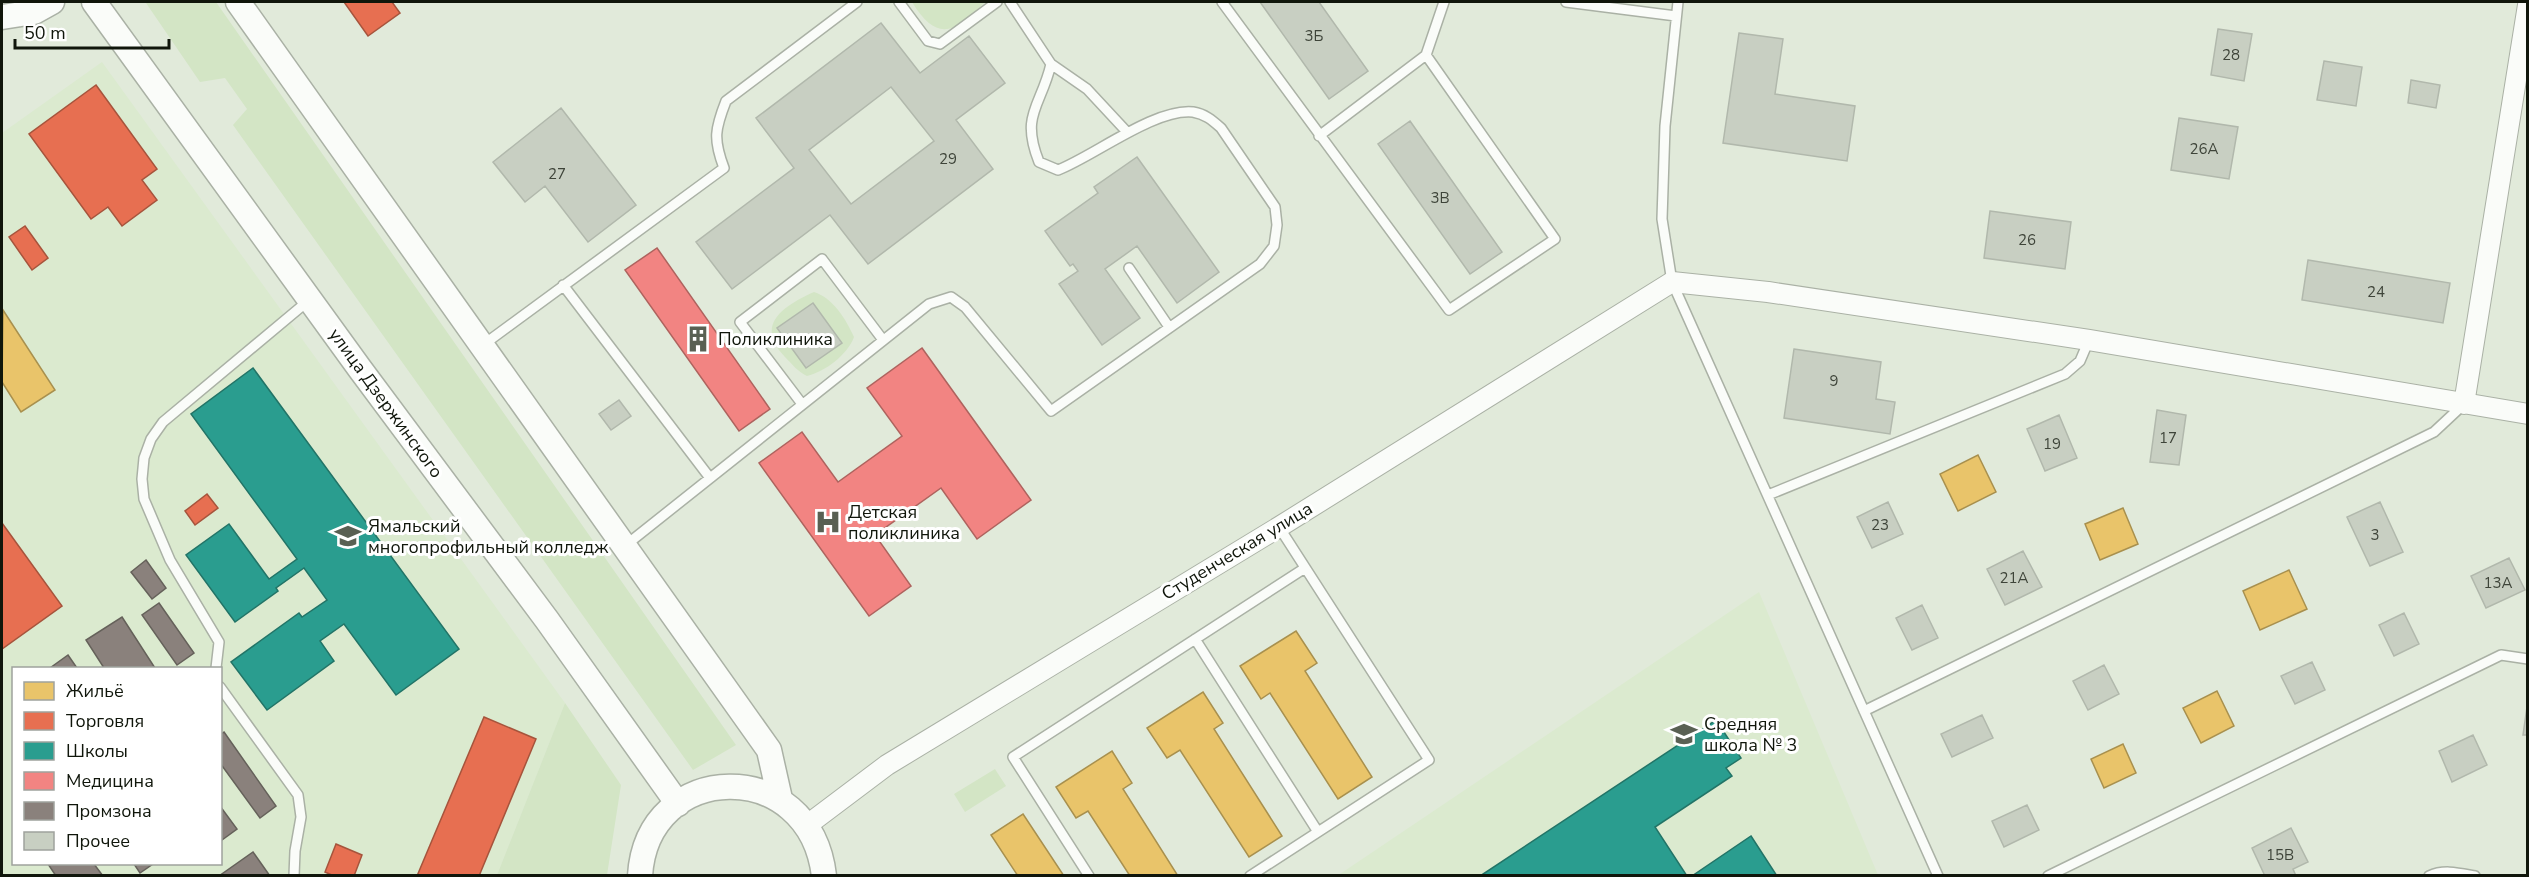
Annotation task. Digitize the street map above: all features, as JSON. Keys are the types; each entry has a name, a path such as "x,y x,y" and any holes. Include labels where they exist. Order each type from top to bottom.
{"street":[{"path":"2,17 34,12 52,2"},
{"name":"улица Дзержинского","path":"94,2 547,620 678,804"},
{"path":"238,2 769,750 780,800"},
{"path":"2464,404 2528,5"},
{"path":"1672,282 1768,292 2089,340 2528,414"},
{"name":"Студенческая улица","path":"806,826 887,765 1279,527 1672,282"},
{"path":"640,876 641,858 651,832 669,809 694,794 722,786 752,788 780,800 800,816 815,838 822,858 824,876"}],"lane":[{"path":"481,346 724,168 716,147 716,126 726,101 857,2"},
{"path":"899,2 928,41 940,44 998,2"},
{"path":"1010,2 1051,64 1087,89 1127,132"},
{"path":"1222,2 1449,310 1555,239 1426,55"},
{"path":"1319,136 1426,55 1444,2"},
{"path":"1566,2 1676,16"},
{"path":"1678,2 1665,126 1662,219 1672,282 1938,876"},
{"path":"623,547 929,304 951,297 965,306 1051,411 1260,264 1274,246 1277,225 1275,207 1221,128 1209,117 1192,112 1177,114 1127,132 1075,164 1058,170 1039,162 1032,146 1030,125 1036,102 1046,85 1051,64"},
{"path":"802,404 740,322 822,259 883,340"},
{"path":"1129,268 1169,327"},
{"path":"562,285 710,478"},
{"path":"216,667 219,642 170,560 144,500 142,479 144,458 163,422 310,299"},
{"path":"1768,495 2065,374 2080,361 2089,340"},
{"path":"1864,711 2434,432 2464,404"},
{"path":"1250,876 1429,760 1279,527"},
{"path":"1089,876 1013,757 1305,568"},
{"path":"1196,639 1318,832"},
{"path":"2048,876 2501,655 2528,659"},
{"path":"222,690 298,795 301,817 295,851 294,876"},
{"path":"2430,876 2437,872 2450,872 2475,876"}],"shaded area":[{"path":"216,2 736,745 693,770 233,125 247,109 225,78 200,82 146,3"},
{"path":"912,2 985,2 964,21 947,29 930,24"},
{"path":"102,62 565,703 497,875 2,875 2,133"},
{"path":"814,292 833,304 854,337 847,350 835,361 821,371 807,376 795,368 776,346 772,326 783,310"},
{"name":"Средняя школа № 3","path":"1759,592 1878,875 1337,876"},
{"path":"565,703 621,785 607,875 497,875"},
{"path":"995,769 1006,786 965,812 954,794"}],"building: Жильё":[{"path":"3,310 55,390 21,412 2,382"},
{"path":"1978,455 1996,492 1958,511 1940,474"},
{"path":"2123,508 2138,544 2100,560 2085,524"},
{"path":"2289,570 2307,609 2260,630 2243,591"},
{"path":"1296,631 1317,663 1305,671 1372,777 1338,799 1270,693 1261,699 1240,666"},
{"path":"2217,691 2234,726 2201,743 2183,708"},
{"path":"1203,692 1223,723 1214,729 1282,836 1249,857 1180,750 1167,758 1147,728"},
{"path":"2123,744 2136,773 2104,788 2091,759"},
{"path":"1112,751 1132,783 1123,789 1178,876 1130,876 1088,811 1076,818 1056,787"},
{"path":"1023,814 1064,876 1018,876 991,835"}],"building: Торговля":[{"path":"344,2 392,2 400,13 368,36"},
{"path":"96,85 157,169 142,180 157,200 122,226 108,207 91,219 29,134"},
{"path":"25,226 48,258 32,270 9,237"},
{"path":"207,494 218,508 195,525 185,511"},
{"path":"2,523 62,606 2,649"},
{"path":"484,717 536,739 479,876 417,876"},
{"path":"336,844 362,855 354,876 334,876 325,872"}],"building: Школы":[{"path":"253,368 459,649 396,695 344,624 320,641 334,661 267,710 231,662 299,613 302,617 327,600 304,568 276,588 278,591 235,622 186,555 229,524 269,579 297,559 191,414"},
{"path":"1716,720 1741,758 1726,768 1732,776 1655,827 1687,876 1480,876"},
{"path":"1751,836 1777,876 1692,876"}],"building: Медицина":[{"name":"Поликлиника","path":"657,248 770,409 739,431 625,270"},
{"path":"922,348 1031,500 977,539 941,488 875,535 911,586 869,616 759,463 802,432 838,482 902,436 867,388"}],"building: Промзона":[{"path":"146,560 166,588 152,599 131,572"},
{"path":"159,603 194,653 177,665 142,615"},
{"path":"122,617 154,667 103,667 86,640"},
{"path":"68,655 76,667 51,667"},
{"path":"224,732 276,806 260,818 222,766 222,734"},
{"path":"222,809 237,829 222,840"},
{"path":"253,852 270,876 219,876"},
{"path":"49,865 95,865 103,876 56,876"},
{"path":"135,865 152,865 140,873"}],"building: Прочее":[{"path":"1260,2 1319,2 1368,71 1329,99"},
{"path":"881,23 920,73 969,36 1005,83 956,120 993,169 868,264 830,215 732,289 696,242 794,168 756,118","holes":["891,87 934,141 851,204 809,150"]},
{"path":"2218,29 2252,34 2244,81 2211,75"},
{"path":"1739,33 1783,39 1775,94 1855,106 1847,161 1723,143"},
{"path":"2324,61 2362,67 2356,106 2317,100"},
{"path":"2411,80 2440,85 2436,108 2408,103"},
{"path":"561,108 636,205 588,242 545,186 525,202 493,162"},
{"path":"2179,118 2238,127 2229,179 2171,170"},
{"path":"1410,121 1502,252 1470,274 1378,144"},
{"path":"1137,157 1219,272 1177,303 1137,246 1105,269 1140,318 1102,345 1059,284 1078,271 1073,264 1070,266 1045,231 1098,193 1094,187"},
{"path":"1990,211 2071,222 2065,269 1984,258"},
{"path":"2308,260 2450,283 2443,323 2302,300"},
{"path":"813,303 842,343 806,368 777,328"},
{"path":"1794,349 1881,362 1876,399 1895,402 1890,434 1784,418"},
{"path":"619,400 631,416 611,430 599,414"},
{"path":"2157,410 2186,415 2179,465 2150,462"},
{"path":"2059,415 2077,458 2045,471 2027,429"},
{"path":"1888,502 1903,534 1872,548 1857,517"},
{"path":"2380,502 2403,552 2370,566 2347,517"},
{"path":"2023,551 2042,587 2005,605 1987,569"},
{"path":"2509,558 2525,590 2486,608 2471,576"},
{"path":"1922,605 1938,638 1912,650 1896,618"},
{"path":"2404,613 2419,644 2394,656 2379,625"},
{"path":"2312,662 2325,690 2295,704 2281,676"},
{"path":"2104,665 2119,694 2088,710 2073,681"},
{"path":"2527,707 2528,735 2523,735"},
{"path":"1982,715 1993,738 1952,757 1941,734"},
{"path":"2473,735 2487,765 2452,782 2439,751"},
{"path":"2027,805 2039,830 2004,847 1992,821"},
{"path":"2291,828 2308,862 2293,869 2296,876 2265,876 2252,848"}],"place":[{"name":"Поликлиника","path":"698,339"},
{"name":"Детская поликлиника","path":"828,522"},
{"name":"Ямальский многопрофильный колледж","path":"348,536"},
{"name":"Средняя школа № 3","path":"1684,734"}]}
